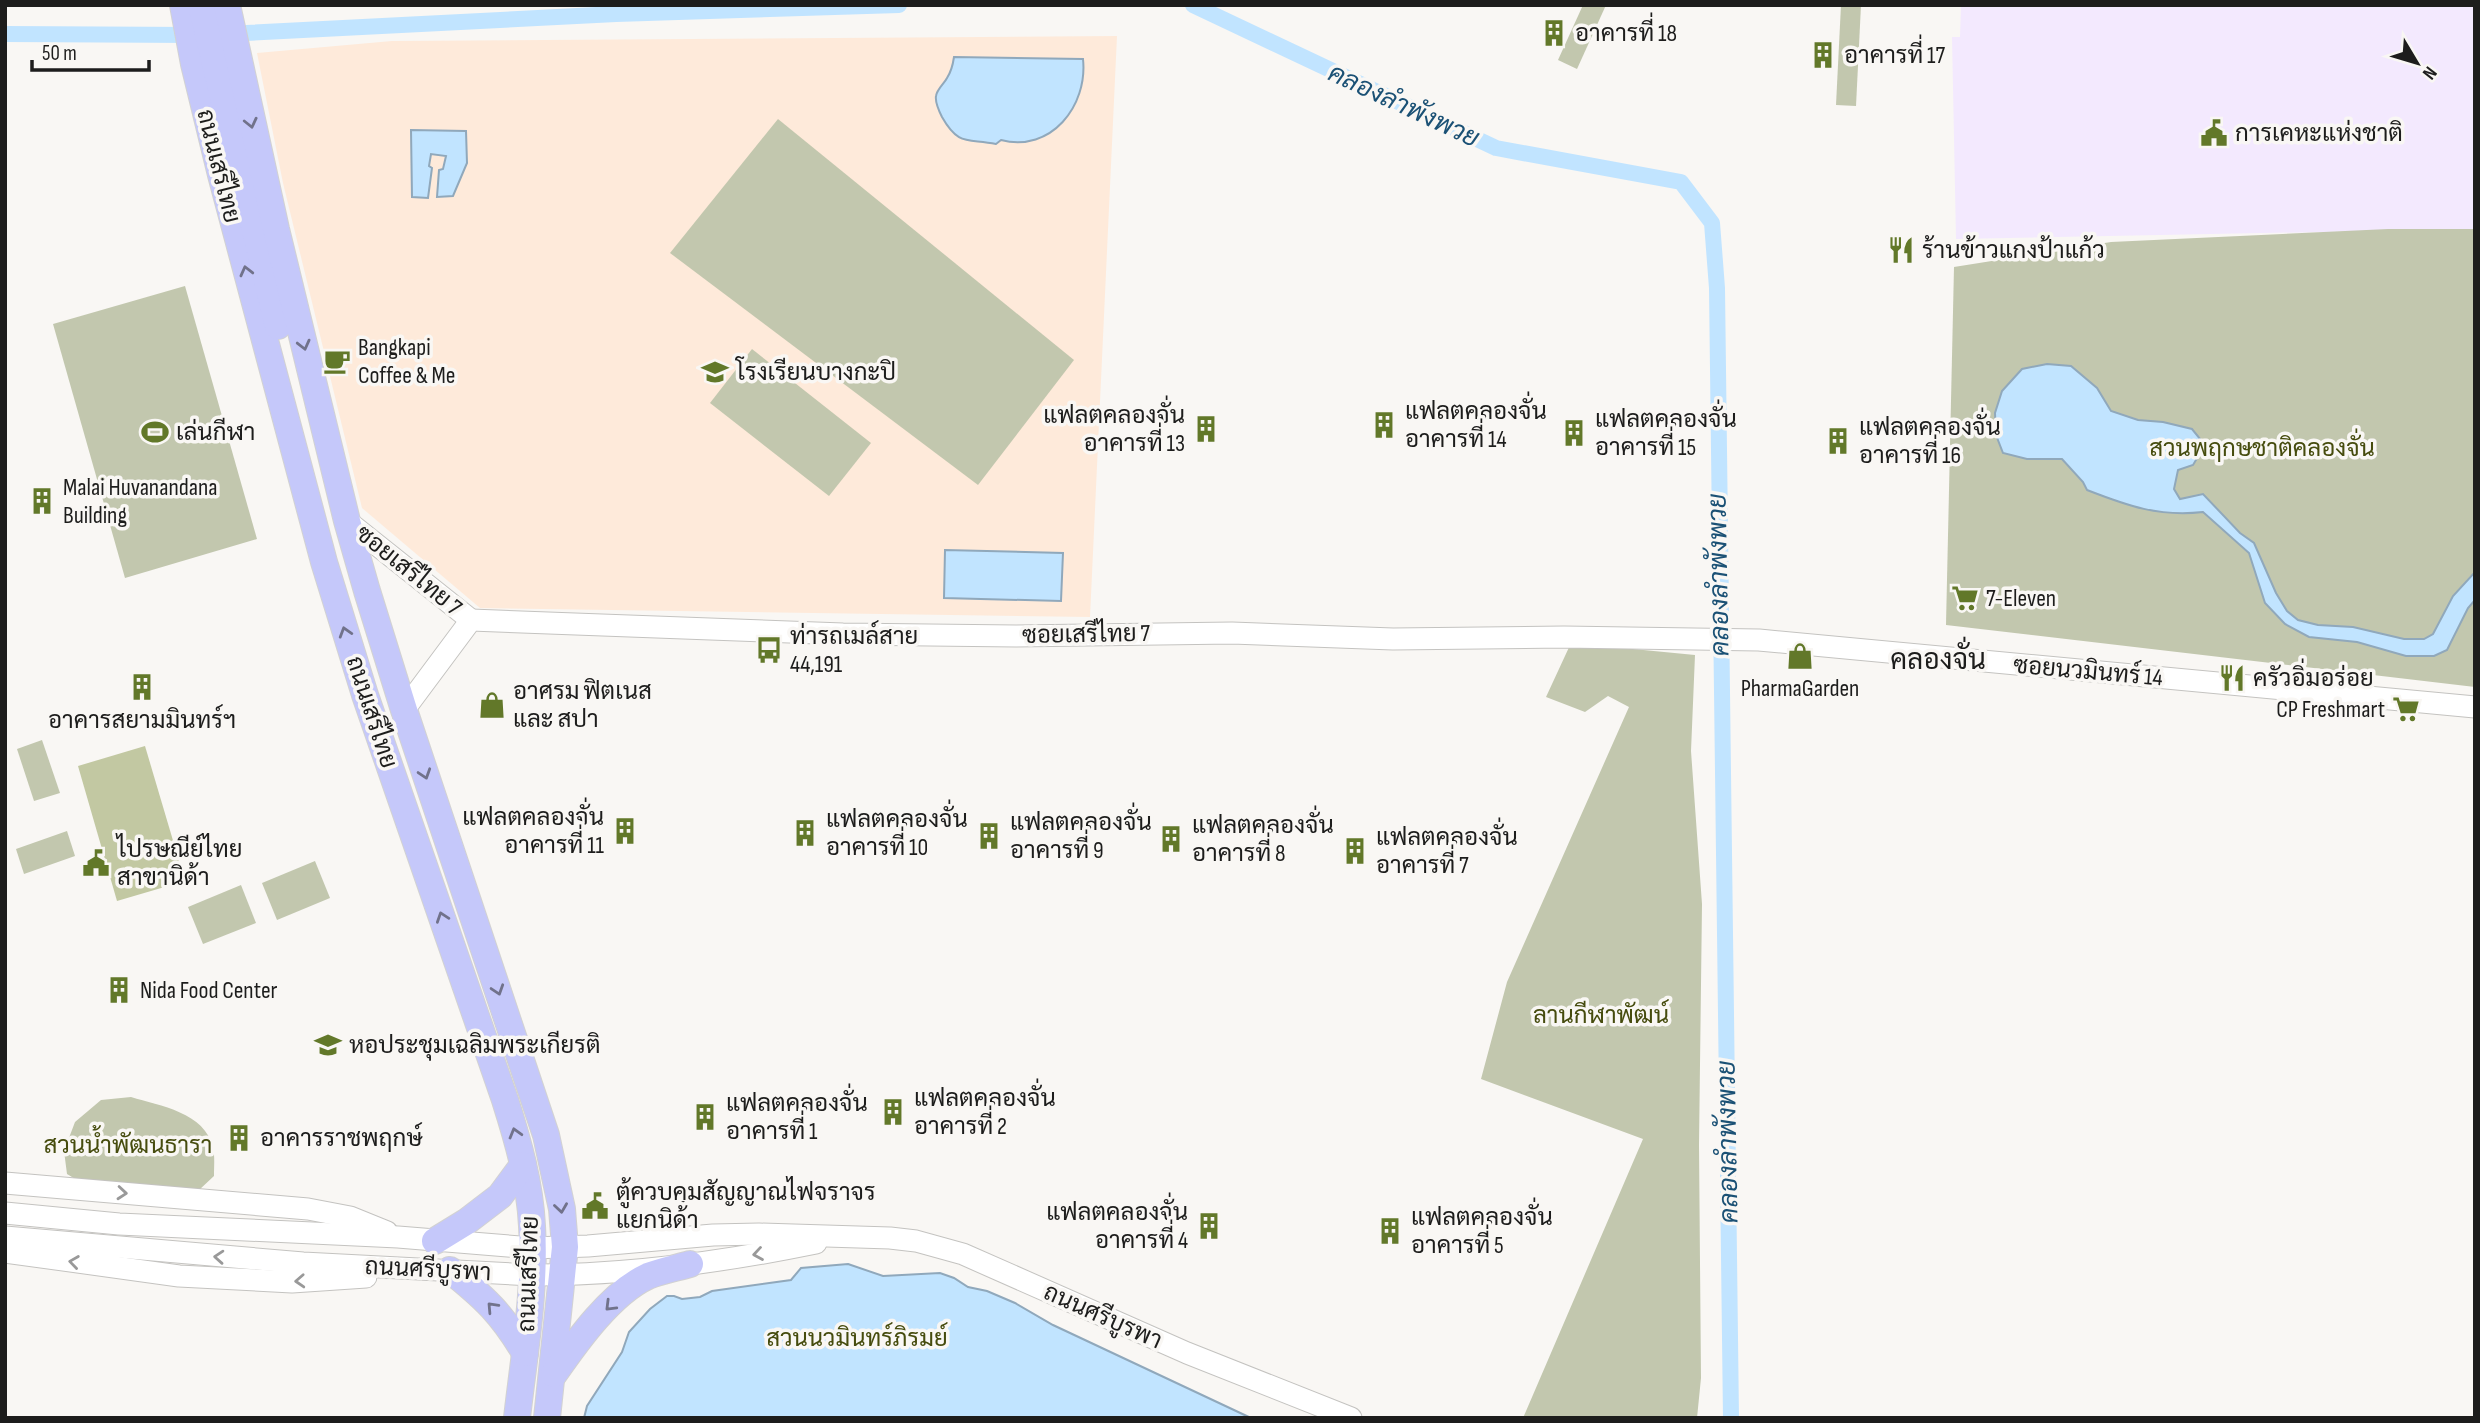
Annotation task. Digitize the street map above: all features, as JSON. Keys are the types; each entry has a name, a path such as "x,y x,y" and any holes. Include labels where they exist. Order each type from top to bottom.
{"main road":[{"path":"201,5 282,342 300,477"},
{"name":"ถนนเสรีไทย","path":"228,14 276,229 347,521 404,709 546,1135 563,1216 565,1247 547,1418"},
{"name":"ถนนเสรีไทย","path":"185,17 194,64 300,477 365,695 488,1049 523,1165 529,1194 533,1248 517,1418"},
{"path":"435,1241 500,1196 523,1165"},
{"path":"551,1378 581,1336 631,1286 649,1276 690,1264"},
{"path":"450,1270 480,1294 507,1322 524,1353"}],"street":[{"name":"ซอยเสรีไทย 7","path":"347,521 471,620 843,634 1016,636 1232,633 1393,639 1564,636 1700,638"},
{"name":"ซอยเสรีไทย 7","path":"404,709 471,620"},
{"name":"ซอยนวมินทร์ 14","path":"1700,638 1759,640 2475,707"},
{"path":"5,1183 308,1209 350,1217 398,1237"},
{"name":"ถนนศรีบูรพา","path":"5,1213 185,1228 398,1237 533,1248 713,1235 792,1234 916,1241 963,1254 1187,1353 1352,1418"},
{"name":"ถนนศรีบูรพา","path":"5,1237 185,1254 563,1275 690,1264 849,1237"},
{"path":"5,1252 179,1276 292,1282 369,1276 391,1267"}],"shaded area":[{"name":"การเคหะแห่งชาติ","path":"1961,5 2475,5 2475,229 1956,239 1952,37 1960,37"},
{"name":"โรงเรียนบางกะปิ","path":"1117,36 1090,617 480,608 362,508 283,183 257,53 392,41"}],"green space":[{"path":"1583,5 1606,5 1577,69 1558,60"},
{"path":"1841,5 1861,5 1856,106 1836,105"},
{"path":"778,119 1074,360 978,485 670,253"},
{"name":"สวนพฤกษชาติคลองจั่น","path":"2388,229 2475,229 2475,687 1946,625 1954,267 2111,242"},
{"name":"เล่นกีฬา","path":"185,286 257,539 125,578 53,324"},
{"path":"752,349 871,443 829,496 710,403"},
{"name":"ลานกีฬาพัฒน์","path":"1571,643 1695,655 1691,751 1702,904 1699,1145 1701,1378 1697,1418 1523,1418 1643,1139 1481,1079 1507,982 1629,707 1608,696 1585,712 1546,697"},
{"path":"42,740 60,793 34,801 17,749"},
{"path":"145,746 185,881 117,901 78,766"},
{"path":"67,831 75,856 24,874 16,849"},
{"path":"315,861 330,898 277,920 262,883"},
{"path":"241,885 256,923 203,944 188,907"},
{"name":"สวนน้ำพัฒนธารา","path":"131,1097 180,1112 201,1126 214,1151 214,1176 199,1190 87,1186 67,1174 64,1151 75,1122 101,1100"}],"water":[{"path":"954,57 1083,59 1083,77 1072,109 1063,122 1050,132 1036,139 1019,142 1001,140 996,144 965,140 948,127 936,101 937,93 950,73"},
{"path":"411,130 466,131 467,163 453,196 437,197 439,170 443,169 446,156 431,154 428,198 412,197"},
{"path":"2047,364 2071,366 2097,388 2111,411 2138,420 2163,422 2192,429 2205,445 2193,465 2178,470 2174,489 2180,499 2203,494 2240,533 2254,543 2276,593 2287,611 2298,620 2318,625 2353,627 2404,639 2424,639 2433,634 2453,596 2475,572 2475,600 2468,608 2447,650 2434,656 2406,656 2357,642 2309,637 2285,624 2265,603 2249,553 2203,512 2172,513 2130,505 2087,490 2062,459 2027,459 2003,453 1996,435 1995,413 2002,391 2022,369"},
{"path":"945,550 1063,553 1061,601 944,598"},
{"name":"สวนนวมินทร์ภิรมย์","path":"848,1264 883,1276 940,1273 954,1278 968,1287 987,1291 1015,1303 1053,1325 1251,1418 584,1418 587,1406 622,1352 629,1332 650,1309 667,1296 682,1299 700,1297 712,1291 791,1280 801,1268"}],"waterway":[{"name":"คลองลำพังพวย","path":"227,34 616,14 899,5"},
{"name":"คลองลำพังพวย","path":"1193,5 1496,148 1681,182 1712,223 1717,288 1731,1418"},
{"name":"คลองลำพังพวย","path":"5,34 194,35"}],"place":[{"name":"อาคารที่ 18","path":"1554,33"},
{"name":"อาคารที่ 17","path":"1823,55"},
{"name":"การเคหะแห่งชาติ","path":"2214,133"},
{"name":"ร้านข้าวแกงป้าแก้ว","path":"1901,250"},
{"name":"Bangkapi Coffee & Me","path":"337,361"},
{"name":"โรงเรียนบางกะปิ","path":"715,372"},
{"name":"แฟลตคลองจั่น อาคารที่ 14","path":"1384,425"},
{"name":"แฟลตคลองจั่น อาคารที่ 13","path":"1206,429"},
{"name":"เล่นกีฬา","path":"155,432"},
{"name":"แฟลตคลองจั่น อาคารที่ 15","path":"1574,433"},
{"name":"แฟลตคลองจั่น อาคารที่ 16","path":"1838,441"},
{"name":"Malai Huvanandana Building","path":"42,501"},
{"name":"7-Eleven","path":"1965,598"},
{"name":"ท่ารถเมล์สาย 44,191","path":"769,650"},
{"name":"PharmaGarden","path":"1800,656"},
{"name":"ครัวอิ่มอร่อย","path":"2232,678"},
{"name":"อาคารสยามมินทร์ฯ","path":"142,687"},
{"name":"อาศรม ฟิตเนส และ สปา","path":"492,705"},
{"name":"CP Freshmart","path":"2406,709"},
{"name":"แฟลตคลองจั่น อาคารที่ 11","path":"625,831"},
{"name":"แฟลตคลองจั่น อาคารที่ 10","path":"805,833"},
{"name":"แฟลตคลองจั่น อาคารที่ 9","path":"989,836"},
{"name":"แฟลตคลองจั่น อาคารที่ 8","path":"1171,839"},
{"name":"แฟลตคลองจั่น อาคารที่ 7","path":"1355,851"},
{"name":"ไปรษณีย์ไทย สาขานิด้า","path":"96,863"},
{"name":"Nida Food Center","path":"119,990"},
{"name":"หอประชุมเฉลิมพระเกียรติ","path":"328,1045"},
{"name":"แฟลตคลองจั่น อาคารที่ 2","path":"893,1112"},
{"name":"แฟลตคลองจั่น อาคารที่ 1","path":"705,1117"},
{"name":"อาคารราชพฤกษ์","path":"239,1138"},
{"name":"ตู้ควบคุมสัญญาณไฟจราจร แยกนิด้า","path":"595,1206"},
{"name":"แฟลตคลองจั่น อาคารที่ 4","path":"1209,1226"},
{"name":"แฟลตคลองจั่น อาคารที่ 5","path":"1390,1231"}],"district":[{"name":"คลองจั่น","path":"1938,659"}]}
